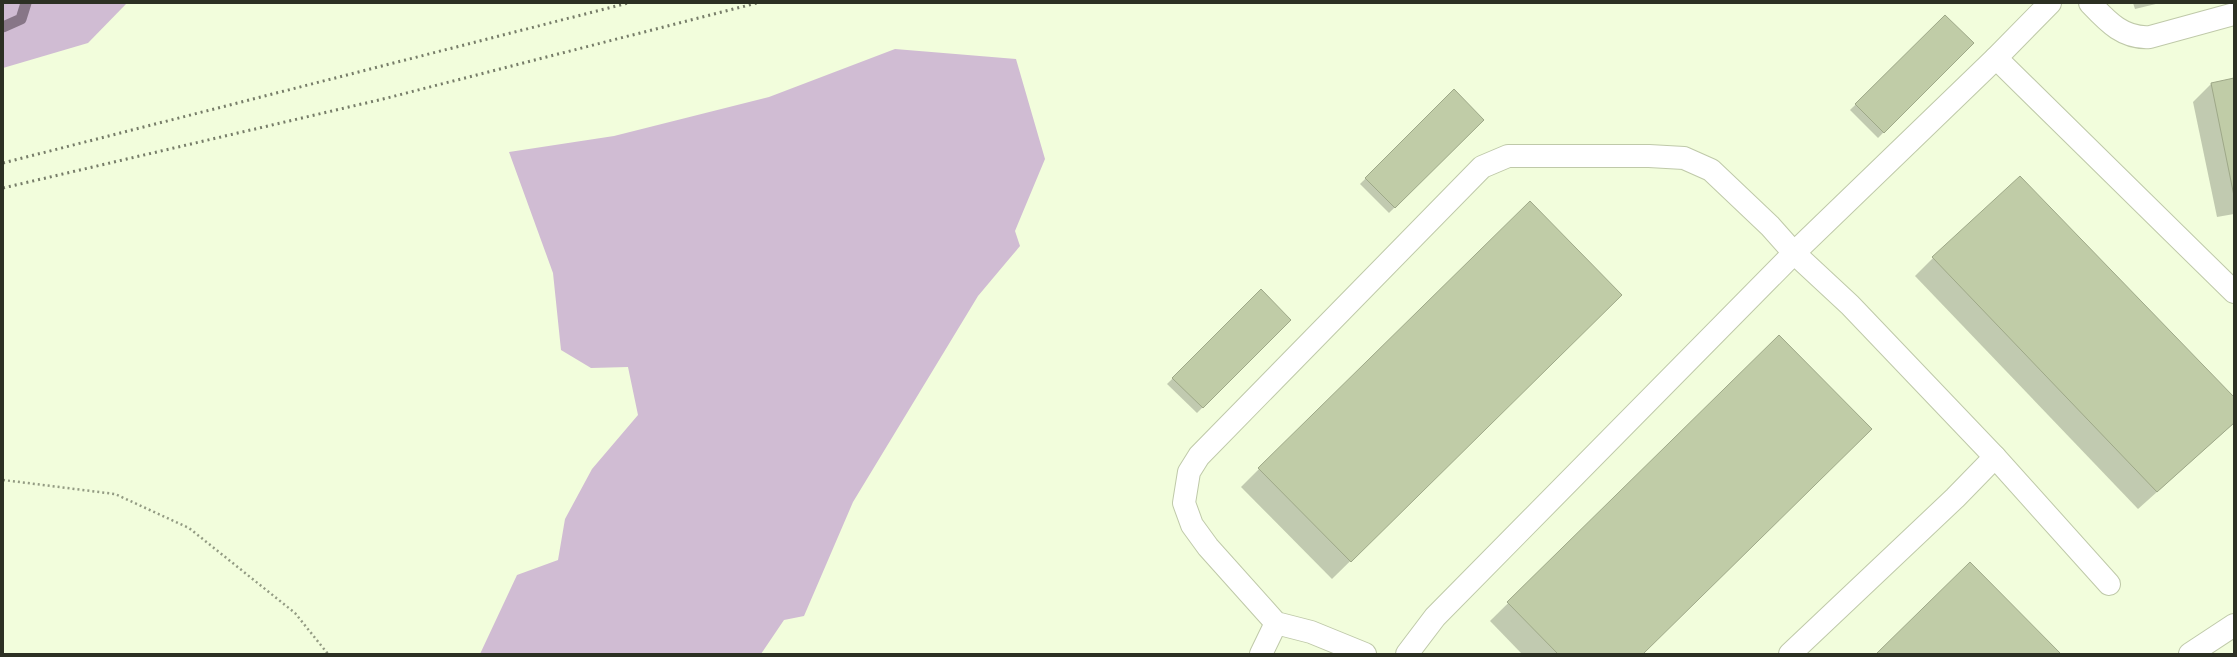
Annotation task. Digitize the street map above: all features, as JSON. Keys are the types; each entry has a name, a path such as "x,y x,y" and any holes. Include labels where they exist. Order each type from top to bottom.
{"street":[{"path":"1406,654 1435,617 1794,254 1996,58 2050,3"},
{"path":"2090,3 2108,22 2122,32 2138,38 2150,37 2234,14"},
{"path":"1996,58 2232,289"},
{"path":"1364,654 1311,632 1276,623 1208,547 1192,525 1184,504 1189,472 1199,456 1482,167 1508,156 1649,156 1684,158 1711,170 1770,226 1794,254 1850,305 1995,457 2109,584"},
{"path":"1790,654 1955,498 1995,457"},
{"path":"1261,654 1276,623"},
{"path":"2190,654 2234,625"}],"path":[{"path":"3,480 115,494 189,528 295,613 328,654"}],"shaded area":[{"path":"3,3 127,3 88,43 3,68"},
{"path":"895,49 1016,59 1045,159 1015,231 1020,246 978,296 853,502 804,616 784,620 761,654 480,654 517,575 558,560 565,519 592,469 638,415 628,367 591,368 561,350 553,273 509,152 614,136 769,97"}],"building":[{"path":"1945,15 1974,43 1884,133 1855,104"},
{"path":"2234,78 2234,196 2211,83"},
{"path":"1454,89 1484,120 1395,208 1365,178"},
{"path":"2020,176 2234,397 2234,423 2157,492 1932,257"},
{"path":"1530,201 1622,295 1351,562 1258,468"},
{"path":"1261,289 1291,320 1203,408 1172,378"},
{"path":"1779,335 1872,429 1643,654 1558,654 1507,602"},
{"path":"1970,562 2061,654 1876,654"}],"waterway":[{"path":"3,27 21,19 26,3"}],"railway":[{"path":"3,163 628,3"},
{"path":"3,188 383,99 757,3"}]}
